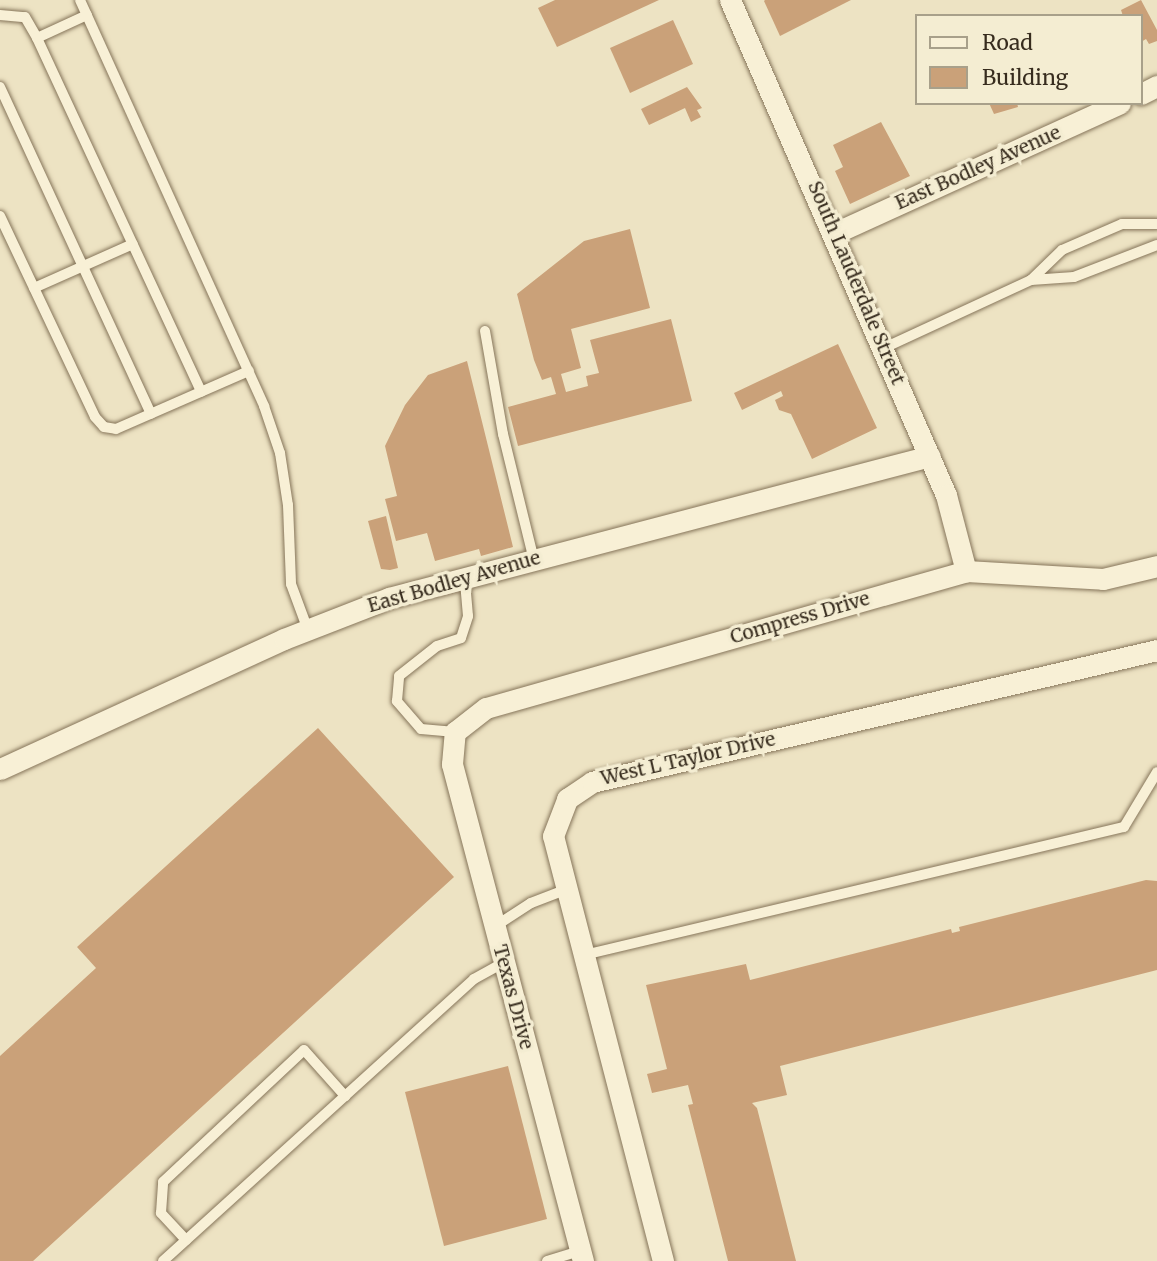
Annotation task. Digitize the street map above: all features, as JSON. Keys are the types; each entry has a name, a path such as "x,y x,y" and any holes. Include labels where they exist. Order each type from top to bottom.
{"street":[{"name":"South Lauderdale Street","path":"730,0 835,233 930,456 946,495 966,571"},
{"name":"East Bodley Avenue","path":"835,233 1116,105"},
{"name":"East Bodley Avenue","path":"0,769 308,630 389,598 930,456"},
{"name":"Compress Drive","path":"455,732 486,708 966,571 1103,579 1157,566"},
{"name":"West L Taylor Drive","path":"663,1261 553,836 567,799 592,782 1157,650"},
{"name":"Texas Drive","path":"455,732 452,765 581,1256"}],"lane":[{"path":"80,0 249,371 280,453 291,584 308,630"},
{"path":"0,15 25,17 37,38 201,392"},
{"path":"37,38 87,15"},
{"path":"0,87 151,414"},
{"path":"0,216 95,417 104,427 116,429 249,371"},
{"path":"884,348 1031,280 1062,250 1122,225 1157,225"},
{"path":"34,288 133,244"},
{"path":"1031,280 1073,277 1157,245"},
{"path":"485,331 503,435 534,559"},
{"path":"455,732 421,729 397,701 400,676 437,646 461,638 468,616 465,578"},
{"path":"584,956 1124,827 1157,772"},
{"path":"494,927 531,903 567,889"},
{"path":"163,1261 474,979 503,963"},
{"path":"186,1240 161,1213 163,1182 304,1050 345,1096"},
{"path":"547,1261 581,1256"}],"building":[{"path":"555,0 659,0 557,47 538,8"},
{"path":"765,0 851,0 780,36 764,1"},
{"path":"1141,0 1157,30 1157,41 1149,44 1146,39 1143,41 1143,14 1122,14 1121,10"},
{"path":"673,20 693,64 630,93 610,48"},
{"path":"687,87 702,108 697,110 701,117 691,122 685,108 649,125 641,109"},
{"path":"990,105 1018,105 1018,107 994,114"},
{"path":"881,122 910,176 850,204 835,171 843,167 833,145"},
{"path":"630,229 650,308 571,329 581,368 561,374 566,392 588,386 586,376 599,373 590,340 671,319 692,401 518,446 508,407 556,394 551,377 542,380 534,360 517,294 584,241"},
{"path":"838,344 877,428 812,459 791,414 779,410 775,400 783,396 781,391 742,410 734,393"},
{"path":"467,361 513,547 481,556 479,549 435,561 427,533 396,541 385,499 397,496 385,446 405,405 428,375"},
{"path":"386,516 398,568 390,570 381,569 368,521"},
{"path":"318,728 454,877 33,1261 0,1261 0,1056 96,968 77,947"},
{"path":"1146,880 1157,881 1157,970 780,1066 787,1095 752,1103 757,1108 796,1261 728,1261 688,1105 693,1104 688,1085 652,1093 647,1074 667,1069 646,985 746,964 750,980 951,929 952,933 960,931 959,927"},
{"path":"508,1066 547,1219 444,1246 405,1092"}]}
